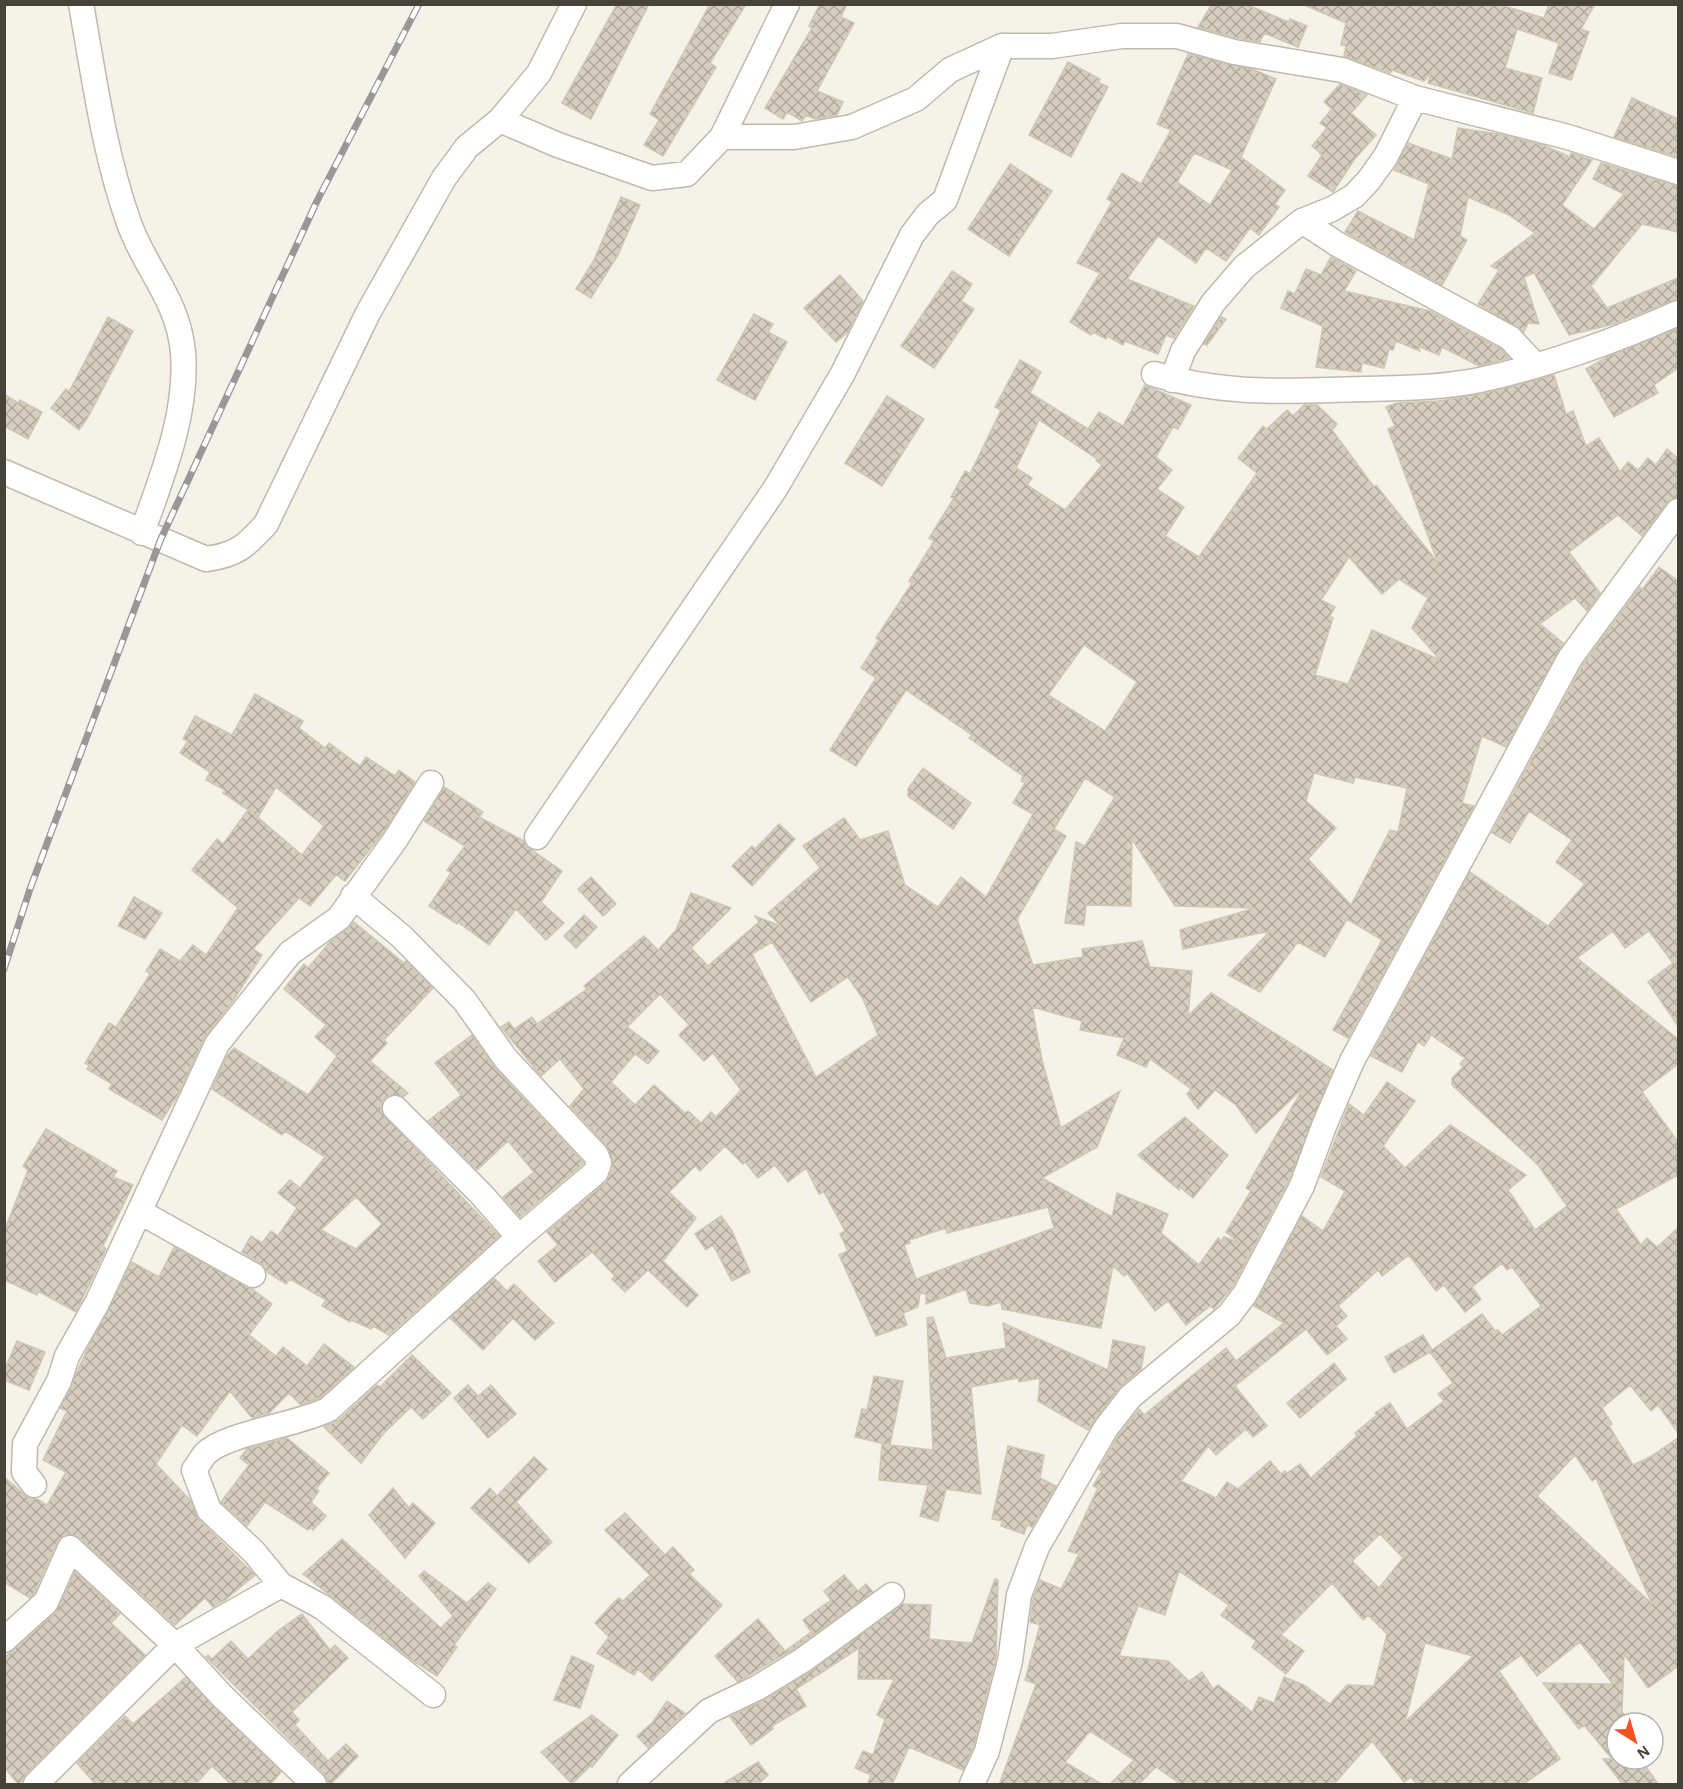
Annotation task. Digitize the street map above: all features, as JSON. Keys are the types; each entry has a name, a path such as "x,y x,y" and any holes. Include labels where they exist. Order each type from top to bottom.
{"street":[{"path":"81,4 95,86 122,202 138,246 163,286 177,321 183,352 179,412 172,444 142,533"},
{"path":"4,472 206,560 225,557 244,548 267,524 368,313 444,178 467,147 500,120 539,73 574,4"},
{"path":"500,120 558,145 652,178 687,174 722,137 787,4"},
{"path":"722,137 794,137 852,127 916,99 950,70 1002,46 1052,46 1122,36 1177,36 1234,52 1342,70 1415,98 1568,137 1678,172"},
{"path":"537,837 776,489 842,375 912,235 928,214 945,200 1002,46"},
{"path":"1415,98 1386,156 1369,180 1354,196 1332,209 1302,221 1244,267 1213,303 1183,351 1163,377 1254,393 1434,386 1480,380 1580,352 1678,313"},
{"path":"1302,221 1337,244 1510,338 1534,364"},
{"path":"972,1785 987,1751 1010,1660 1019,1595 1037,1546 1106,1428 1130,1397 1229,1315 1245,1294 1302,1186 1323,1126 1352,1061 1570,658 1678,511"},
{"path":"34,1485 24,1472 25,1444 97,1303 217,1044 290,953 339,918 395,840 431,783"},
{"path":"353,896 402,937 464,999 506,1059 596,1155 599,1163 596,1172 519,1237 329,1409 302,1421 227,1442 206,1453 194,1470 209,1510 254,1552 281,1585 322,1607 433,1695"},
{"path":"395,1108 481,1194 519,1237"},
{"path":"140,1212 253,1275"},
{"path":"4,1640 46,1602 70,1548 175,1645 222,1696 314,1785"},
{"path":"36,1785 175,1645 281,1585"},
{"path":"630,1785 709,1711 757,1688 803,1660 892,1595"}],"building":[{"path":"617,4 649,4 591,119 562,103"},
{"path":"710,4 746,4 710,63 716,67 663,156 644,145 659,120 650,114"},
{"path":"820,4 847,4 841,17 854,23 817,91 843,102 837,115 815,119 806,115 802,121 787,112 783,119 765,108 812,28 809,26"},
{"path":"1212,4 1245,4 1289,22 1290,19 1307,26 1298,47 1264,33 1260,42 1237,38 1198,27"},
{"path":"1302,4 1498,4 1544,18 1549,4 1595,4 1581,29 1589,32 1571,80 1549,73 1559,43 1517,29 1505,68 1542,78 1533,113 1428,83 1432,71 1424,81 1392,70 1390,73 1344,56 1346,46 1341,45 1346,23"},
{"path":"1188,54 1252,69 1276,79 1241,157 1285,190 1275,204 1279,207 1259,235 1250,228 1226,261 1206,248 1196,263 1158,236 1127,279 1194,306 1174,338 1166,335 1158,354 1125,341 1123,345 1107,336 1106,339 1093,332 1091,335 1070,322 1100,273 1077,263 1112,202 1107,199 1122,173 1141,184 1171,130 1157,124","holes":["1194,153 1232,170 1210,205 1177,182"]},
{"path":"1068,62 1100,79 1098,82 1108,87 1071,157 1029,135"},
{"path":"1340,84 1367,95 1351,113 1376,135 1354,160 1333,192 1308,176 1322,155 1312,146 1327,128 1320,123 1332,109 1324,102"},
{"path":"1632,98 1678,119 1678,157 1614,137"},
{"path":"1458,128 1498,134 1543,145 1570,157 1571,153 1592,160 1562,205 1594,229 1624,194 1593,179 1601,163 1678,186 1678,232 1642,224 1591,286 1607,308 1678,278 1678,299 1614,324 1569,335 1534,273 1524,277 1539,324 1528,323 1524,332 1478,304 1499,270 1491,266 1535,233 1509,215 1468,197 1460,236 1467,240 1442,285 1345,232 1358,211 1414,240 1429,184 1394,170 1408,143 1452,159"},
{"path":"1010,164 1052,191 1009,256 968,229"},
{"path":"621,197 640,205 618,255 591,298 576,289 594,260"},
{"path":"1331,257 1356,271 1344,291 1430,311 1501,349 1509,358 1479,366 1442,347 1439,355 1418,346 1420,351 1396,341 1393,350 1389,349 1384,368 1362,363 1361,372 1316,367 1323,326 1281,308 1288,291 1295,294 1306,269 1321,275"},
{"path":"952,271 972,284 961,301 974,309 934,368 901,346"},
{"path":"840,275 863,301 848,332 836,342 804,308"},
{"path":"754,314 773,324 768,332 787,342 755,400 717,380"},
{"path":"108,317 133,331 79,430 51,408 66,389 69,392"},
{"path":"1221,317 1226,319 1207,345 1204,344"},
{"path":"1678,328 1678,368 1654,385 1658,393 1614,417 1586,369 1609,356"},
{"path":"1020,360 1041,372 1030,393 1088,429 1099,412 1123,426 1145,385 1191,405 1178,429 1173,427 1156,457 1172,470 1157,489 1184,507 1165,536 1199,557 1257,473 1238,458 1263,426 1267,429 1287,410 1293,416 1304,405 1317,405 1337,424 1332,430 1374,487 1376,485 1438,563 1388,429 1395,426 1386,407 1397,403 1438,401 1482,394 1554,375 1566,414 1573,411 1586,446 1599,438 1620,472 1628,462 1638,470 1648,458 1656,465 1667,449 1678,458 1678,497 1667,503 1642,536 1618,515 1569,552 1600,593 1587,611 1575,598 1540,624 1563,643 1506,747 1482,736 1462,803 1474,806 1348,1038 1333,1030 1382,940 1347,919 1325,957 1298,942 1260,992 1228,975 1270,931 1183,949 1180,930 1255,908 1175,906 1132,839 1131,906 1086,905 1084,925 1065,923 1076,842 1085,846 1115,797 1085,778 1054,829 1066,836 1017,919 1033,965 1083,957 1082,949 1142,941 1150,967 1192,971 1188,1016 1211,993 1333,1070 1289,1180 1233,1286 1214,1309 1210,1306 1186,1325 1168,1301 1155,1311 1127,1273 1124,1276 1113,1266 1101,1328 1002,1309 1001,1302 988,1306 970,1303 966,1289 926,1304 926,1294 920,1293 918,1307 903,1313 907,1325 876,1336 839,1255 848,1251 840,1234 845,1231 824,1192 819,1194 806,1168 788,1182 775,1165 758,1178 745,1162 743,1164 725,1146 700,1171 695,1166 669,1192 696,1218 663,1261 698,1295 687,1307 648,1270 625,1292 612,1279 615,1276 592,1252 555,1282 538,1261 558,1245 547,1232 606,1182 613,1168 612,1158 606,1145 570,1106 584,1089 560,1059 541,1076 501,1027 509,1022 514,1029 532,1017 537,1024 587,989 584,986 644,936 658,950 676,930 691,893 731,908 691,948 708,966 759,922 755,916 781,926 768,913 820,868 803,846 844,818 860,840 888,831 905,885 938,907 961,877 986,897 1033,814 1013,803 1025,783 1021,781 1023,776 969,738 972,735 906,690 856,766 830,750 876,678 861,668 879,640 876,638 912,583 909,581 934,541 929,538 954,498 951,497 965,471 970,474 1001,410 995,407","holes":["1039,420 1097,459 1096,461 1102,465 1065,510 1027,485 1032,478 1016,468","1349,557 1382,594 1399,579 1428,598 1412,628 1440,660 1372,630 1348,684 1315,675 1333,618 1330,616 1335,607 1321,600","1084,645 1137,682 1105,731 1048,695","1314,773 1353,783 1355,777 1407,788 1398,832 1390,830 1351,905 1308,859 1336,828 1306,801","772,942 811,1002 848,977 863,999 878,1035 816,1077 752,954","660,994 689,1025 679,1035 704,1061 713,1053 741,1090 716,1117 711,1112 701,1123 688,1111 685,1113 654,1085 635,1105 611,1082 635,1054 648,1064 659,1051 627,1027","1032,1007 1082,1021 1080,1030 1124,1038 1117,1055 1146,1067 1150,1059 1191,1089 1187,1094 1198,1109 1215,1090 1236,1105 1256,1133 1303,1088 1246,1188 1251,1191 1226,1232 1238,1242 1224,1237 1221,1241 1218,1238 1199,1265 1161,1233 1168,1214 1117,1193 1112,1217 1042,1178 1097,1147 1120,1091 1061,1128 1042,1060","1048,1207 1054,1228 916,1279 904,1245 910,1243 909,1240 946,1228 947,1233"]},
{"path":"4,394 18,403 20,400 42,412 28,439 4,426"},
{"path":"887,396 924,419 882,486 845,463"},
{"path":"1659,567 1678,581 1678,1026 1648,982 1673,963 1649,931 1625,948 1613,931 1577,958 1678,1039 1678,1064 1642,1092 1678,1142 1678,1175 1616,1209 1641,1245 1647,1238 1657,1247 1678,1228 1678,1433 1658,1405 1651,1411 1630,1385 1602,1408 1612,1424 1609,1426 1633,1465 1650,1457 1678,1438 1678,1666 1648,1688 1624,1654 1622,1711 1605,1711 1605,1750 1584,1725 1579,1729 1543,1683 1613,1684 1580,1642 1537,1676 1521,1655 1499,1671 1560,1759 1522,1785 1417,1785 1411,1777 1404,1782 1372,1741 1333,1785 1182,1785 1156,1767 1138,1785 1109,1785 1134,1760 1090,1731 1065,1762 1103,1785 999,1785 1036,1684 1025,1680 1040,1625 1030,1622 1033,1599 1040,1580 1061,1589 1079,1554 1068,1551 1098,1488 1093,1486 1102,1471 1099,1469 1118,1436 1139,1409 1144,1415 1226,1348 1236,1361 1284,1323 1254,1306 1302,1216 1323,1231 1345,1191 1321,1177 1349,1104 1364,1115 1387,1082 1415,1101 1383,1146 1405,1168 1450,1125 1526,1175 1508,1190 1535,1230 1567,1206 1538,1165 1452,1085 1452,1078 1463,1067 1460,1064 1465,1058 1431,1035 1424,1046 1418,1042 1402,1072 1371,1056 1470,872 1548,926 1585,884 1556,862 1572,840 1529,811 1510,843 1492,833 1582,666 1640,587 1642,590","holes":["1409,1255 1436,1291 1444,1285 1465,1312 1481,1299 1472,1287 1502,1263 1507,1270 1512,1267 1541,1306 1502,1335 1498,1330 1495,1331 1482,1314 1432,1350 1423,1335 1385,1357 1394,1373 1430,1352 1453,1383 1438,1394 1444,1401 1407,1429 1390,1403 1375,1413 1377,1415 1355,1433 1357,1436 1311,1478 1300,1464 1287,1473 1285,1471 1281,1474 1270,1461 1238,1489 1227,1482 1216,1498 1181,1481 1208,1446 1216,1455 1246,1429 1253,1437 1267,1426 1235,1386 1306,1329 1327,1355 1347,1339 1336,1326 1347,1316 1338,1306 1378,1270 1382,1276","1575,1455 1592,1481 1596,1478 1652,1604 1537,1496","1380,1534 1403,1558 1379,1588 1352,1561","1179,1571 1229,1605 1221,1615 1256,1641 1252,1647 1286,1674 1304,1651 1281,1635 1332,1583 1363,1620 1368,1615 1387,1634 1374,1686 1347,1685 1330,1704 1304,1685 1284,1677 1274,1703 1259,1697 1252,1712 1218,1685 1213,1689 1202,1672 1189,1681 1168,1661 1119,1656 1138,1606 1165,1615","1425,1643 1473,1656 1405,1722"]},
{"path":"255,694 303,721 299,728 325,748 329,743 360,766 366,757 395,776 399,770 415,782 385,830 345,881 336,875 310,906 299,898 253,949 262,955 235,998 204,1038 178,1095 162,1120 109,1089 112,1084 87,1069 89,1065 85,1063 109,1023 116,1027 150,974 146,971 160,949 180,961 193,945 206,955 238,908 192,870 217,839 223,844 248,810 223,793 225,790 206,780 210,772 180,753 188,741 183,739 195,716 232,735","holes":["276,787 324,826 302,855 249,810 258,817"]},
{"path":"923,768 971,803 953,829 908,796 908,789"},
{"path":"444,787 483,812 479,817 524,841 529,848 562,871 541,902 564,923 546,940 516,909 489,945 458,922 457,924 429,906 451,873 447,870 465,846 424,821"},
{"path":"779,824 795,839 752,886 732,866 752,846 755,849"},
{"path":"591,877 616,904 603,916 578,889"},
{"path":"134,897 162,913 145,939 118,926"},
{"path":"584,915 597,927 576,948 564,936"},
{"path":"354,922 404,963 406,961 433,988 384,1040 387,1043 370,1061 408,1093 403,1097 392,1094 385,1098 381,1104 381,1112 499,1236 389,1335 373,1326 371,1329 351,1320 350,1322 322,1306 326,1300 290,1279 286,1284 242,1252 251,1236 262,1243 271,1231 278,1236 297,1208 278,1193 290,1180 300,1188 325,1157 285,1131 282,1135 212,1089 227,1056 234,1048 308,1095 337,1056 315,1037 326,1025 284,989 304,964 308,968 330,942","holes":["356,1197 382,1224 356,1249 321,1230"]},
{"path":"472,1035 496,1069 584,1163 520,1217 503,1197 534,1172 508,1141 477,1170 428,1121 461,1095 435,1063"},
{"path":"1185,1117 1228,1155 1193,1198 1180,1187 1179,1190 1138,1155"},
{"path":"46,1129 117,1171 113,1177 133,1185 103,1246 106,1249 76,1312 38,1291 37,1295 4,1280 4,1232 28,1170 23,1166"},
{"path":"721,1216 732,1231 750,1272 732,1281 713,1245 706,1250 695,1234"},
{"path":"174,1247 252,1289 272,1304 249,1335 276,1356 283,1347 307,1366 324,1344 354,1367 321,1397 301,1405 289,1393 269,1413 252,1418 230,1391 197,1436 182,1425 156,1464 190,1500 199,1520 255,1575 225,1600 213,1607 205,1598 175,1625 80,1538 68,1534 57,1542 30,1598 4,1582 4,1477 28,1498 37,1499 47,1505 66,1472 43,1460 67,1411 60,1408 90,1344 132,1262 159,1277"},
{"path":"494,1278 507,1291 514,1284 554,1323 535,1340 513,1318 483,1350 450,1318"},
{"path":"933,1317 946,1358 1006,1348 1003,1323 1108,1370 1113,1340 1145,1347 1141,1369 1119,1388 1088,1430 1038,1401 1040,1378 1019,1382 1018,1378 971,1387 981,1494 946,1489 938,1521 920,1516 928,1485 879,1480 882,1444 885,1444 855,1437 862,1409 867,1410 874,1376 903,1381 890,1445 933,1450 927,1318"},
{"path":"17,1341 45,1352 29,1390 4,1380 4,1371"},
{"path":"412,1355 451,1393 423,1419 411,1407 384,1433 361,1463 324,1427 339,1420 377,1385 380,1387"},
{"path":"1334,1363 1346,1379 1300,1418 1287,1403"},
{"path":"468,1385 478,1396 491,1385 516,1414 488,1438 454,1398"},
{"path":"287,1438 329,1473 316,1489 319,1491 311,1502 326,1516 313,1530 311,1527 308,1530 265,1502 247,1526 221,1502 249,1465 240,1458 247,1449"},
{"path":"1008,1446 1044,1455 1040,1478 1056,1486 1032,1527 1027,1525 1024,1534 1001,1526 1002,1521 992,1519"},
{"path":"534,1457 547,1469 516,1502 552,1542 529,1563 471,1508 490,1488 497,1496"},
{"path":"393,1488 409,1508 413,1503 435,1523 405,1558 369,1515"},
{"path":"625,1513 665,1555 673,1547 694,1570 689,1574 722,1605 652,1681 638,1669 634,1675 597,1653 609,1637 595,1623 615,1601 619,1598 623,1601 650,1575 605,1530"},
{"path":"342,1539 441,1628 453,1616 419,1576 424,1571 467,1603 488,1583 496,1589 454,1645 457,1647 437,1676 413,1661 303,1574"},
{"path":"75,1572 120,1614 111,1623 145,1655 26,1774 19,1785 4,1767 4,1658 56,1612"},
{"path":"844,1575 858,1591 866,1584 873,1592 795,1648 738,1682 715,1656 758,1619 785,1651 811,1632 803,1620 831,1600 824,1591"},
{"path":"995,1579 998,1580 996,1658 974,1746 963,1770 909,1747 892,1785 867,1785 871,1775 855,1768 863,1751 873,1755 885,1719 877,1715 894,1679 858,1679 859,1648 796,1689 806,1706 772,1726 773,1729 751,1745 730,1717 764,1700 810,1672 902,1604 931,1605 929,1639 972,1643"},
{"path":"302,1614 330,1650 335,1645 348,1658 292,1712 299,1720 295,1725 328,1761 346,1744 358,1756 330,1785 324,1774 206,1657 208,1655 212,1659 231,1641 248,1659 279,1630"},
{"path":"572,1656 594,1666 580,1708 554,1700"},
{"path":"186,1677 281,1772 270,1785 232,1785 212,1766 195,1785 96,1785 77,1763 125,1716 133,1724"},
{"path":"667,1701 685,1713 648,1748 637,1736 652,1723"},
{"path":"592,1715 618,1735 592,1767 590,1766 572,1784 541,1752"},
{"path":"758,1762 768,1775 757,1785 721,1785"},
{"path":"1612,1771 1649,1771 1659,1785 1623,1785"}],"railway":[{"path":"4,969 30,889 160,541 317,201 419,4"}]}
